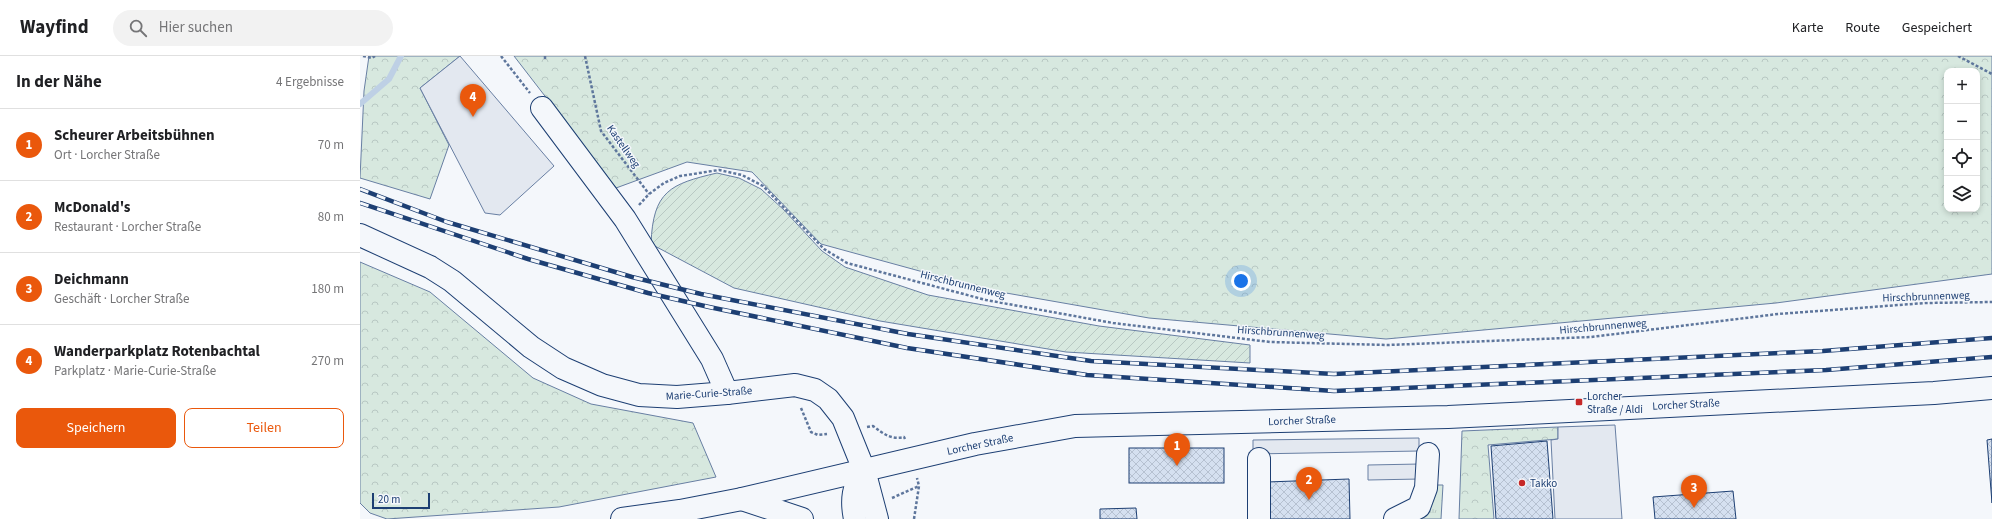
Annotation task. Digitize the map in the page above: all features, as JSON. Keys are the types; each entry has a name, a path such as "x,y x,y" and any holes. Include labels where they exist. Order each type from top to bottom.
{"main road":[{"path":"542,108 625,219 712,359 727,393"},
{"name":"Marie-Curie-Straße","path":"360,235 430,267 452,281 531,347 563,368 602,386 640,395 677,397 795,385 815,390 836,408 843,418 864,470 877,519"},
{"name":"Lorcher Straße","path":"622,519 680,511 742,499 975,444 1075,426 1448,416 1934,393 1992,388"},
{"path":"1395,519 1419,507 1426,488 1428,454"},
{"path":"1259,459 1259,519"},
{"path":"855,519 852,500 854,489 864,470"},
{"path":"742,499 802,519"}],"path":[{"path":"363,56 372,58 374,56"},
{"path":"501,56 542,108"},
{"name":"Kastellweg","path":"585,56 601,131 649,194"},
{"path":"1958,56 1992,74"},
{"name":"Hirschbrunnenweg","path":"625,219 649,194 664,183 680,176 703,171 719,170 742,175 763,186 824,249 847,263 1001,302 1113,323 1270,342 1388,345 1591,337 1778,314 1926,302 1992,302"},
{"path":"799,404 810,432 818,435 873,426 887,436 896,439 904,437 919,486 914,519"}],"green space":[{"path":"369,56 460,56 420,88 449,145 430,199 360,178 364,91"},
{"path":"514,56 1992,56 1992,274 1776,303 1386,339 1149,318 989,290 821,244 752,172 687,162 616,188"},
{"path":"717,173 739,178 761,189 784,210 822,251 845,267 928,295 1099,326 1250,345 1250,363 1066,352 880,321 734,288 651,244 652,226 656,212 660,201 667,193 676,186 687,181"},
{"path":"360,262 430,292 533,378 591,404 693,423 716,477 559,507 387,519 370,513 360,503"},
{"path":"1558,427 1558,439 1488,445 1494,519 1459,519 1462,431"},
{"path":"1432,485 1443,485 1441,519 1404,519"}],"shaded area":[{"path":"460,56 554,166 500,215 485,213 420,88"},
{"path":"1615,425 1622,519 1555,519 1551,440 1558,439 1558,427"},
{"path":"1419,438 1419,451 1253,454 1253,440"},
{"path":"1420,464 1420,479 1368,480 1368,465"}],"building":[{"path":"1992,439 1992,503 1987,440"},
{"name":"Takko","path":"1547,441 1553,519 1496,519 1491,446"},
{"path":"1129,448 1224,448 1224,483 1129,483"},
{"path":"1349,479 1350,519 1268,519 1267,482"},
{"path":"1733,491 1736,519 1655,519 1653,497"},
{"path":"1136,508 1137,519 1100,519 1100,509"}],"waterway":[{"path":"360,104 389,79 401,56"}],"railway":[{"path":"360,189 447,222 632,277 701,294 908,334 1091,361 1334,374 1823,351 1992,338"},
{"path":"360,203 528,259 648,293 907,348 1087,375 1334,391 1826,370 1992,357"}],"place":[{"name":"Wanderparkplatz Rotenbachtal","path":"473,117"},
{"name":"Lorcher Straße / Aldi","path":"1579,402"},
{"name":"Scheurer Arbeitsbühnen","path":"1177,466"},
{"name":"Takko","path":"1522,483"},
{"name":"McDonald's","path":"1309,500"},
{"name":"Deichmann","path":"1694,508"}]}
